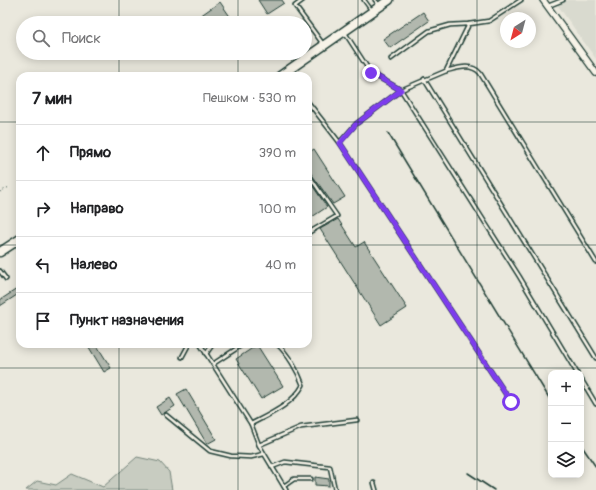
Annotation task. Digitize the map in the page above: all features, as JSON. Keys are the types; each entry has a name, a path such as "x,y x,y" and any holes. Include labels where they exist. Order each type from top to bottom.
{"main road":[{"path":"312,55 373,11 377,3 389,0"},
{"path":"288,72 305,60"},
{"path":"0,252 16,242"}],"street":[{"path":"543,0 596,73"}],"lane":[{"path":"302,16 295,6 303,0"},
{"path":"364,0 373,11"},
{"path":"391,59 429,31 450,25 489,21 521,0"},
{"path":"547,6 563,0"},
{"path":"446,71 469,24"},
{"path":"312,29 324,46"},
{"path":"345,32 371,73 401,90 519,276 575,370"},
{"path":"340,143 356,124 401,90 446,71 471,67 476,69 596,262"},
{"path":"424,79 596,358"},
{"path":"312,107 340,143 511,402"},
{"path":"312,180 337,216 312,232"},
{"path":"0,270 6,279"},
{"path":"182,357 186,348"},
{"path":"202,348 251,424 258,445 286,490"},
{"path":"206,354 210,348"},
{"path":"213,364 237,348"},
{"path":"251,424 276,411 298,393 303,385 300,377 282,348"},
{"path":"584,384 596,404"},
{"path":"166,415 210,451 231,456 251,457 264,454"},
{"path":"258,445 301,427 357,420"},
{"path":"272,467 285,462 330,467 335,490"},
{"path":"284,486 294,479 311,479"},
{"path":"374,483 376,490"}],"path":[{"path":"0,192 8,187"}],"shaded area":[{"path":"554,0 596,0 596,59"},
{"path":"137,457 160,462 169,472 172,490 26,490 37,481 56,485 72,474 103,487"}],"building":[{"path":"258,0 282,0 284,3 267,14"},
{"path":"220,2 230,16 200,16"},
{"path":"423,12 429,21 390,48 383,39"},
{"path":"314,149 345,197 333,204 312,175 312,150"},
{"path":"312,185 327,207 312,217"},
{"path":"338,219 356,247 364,242 407,308 381,325 320,229"},
{"path":"16,290 16,296 0,306 0,300"},
{"path":"89,348 98,348 111,368 104,372"},
{"path":"252,348 259,348 283,386 261,399 236,359"},
{"path":"186,389 216,439 207,444 177,394"},
{"path":"170,398 175,406 161,415 156,407"},
{"path":"315,477 329,479 329,486 315,485"}],"railway":[{"path":"388,133 548,396"},
{"path":"584,449 596,467"},
{"path":"468,473 494,490"}],"route":[{"path":"371,73 401,90 356,124 340,143 511,402"}]}
